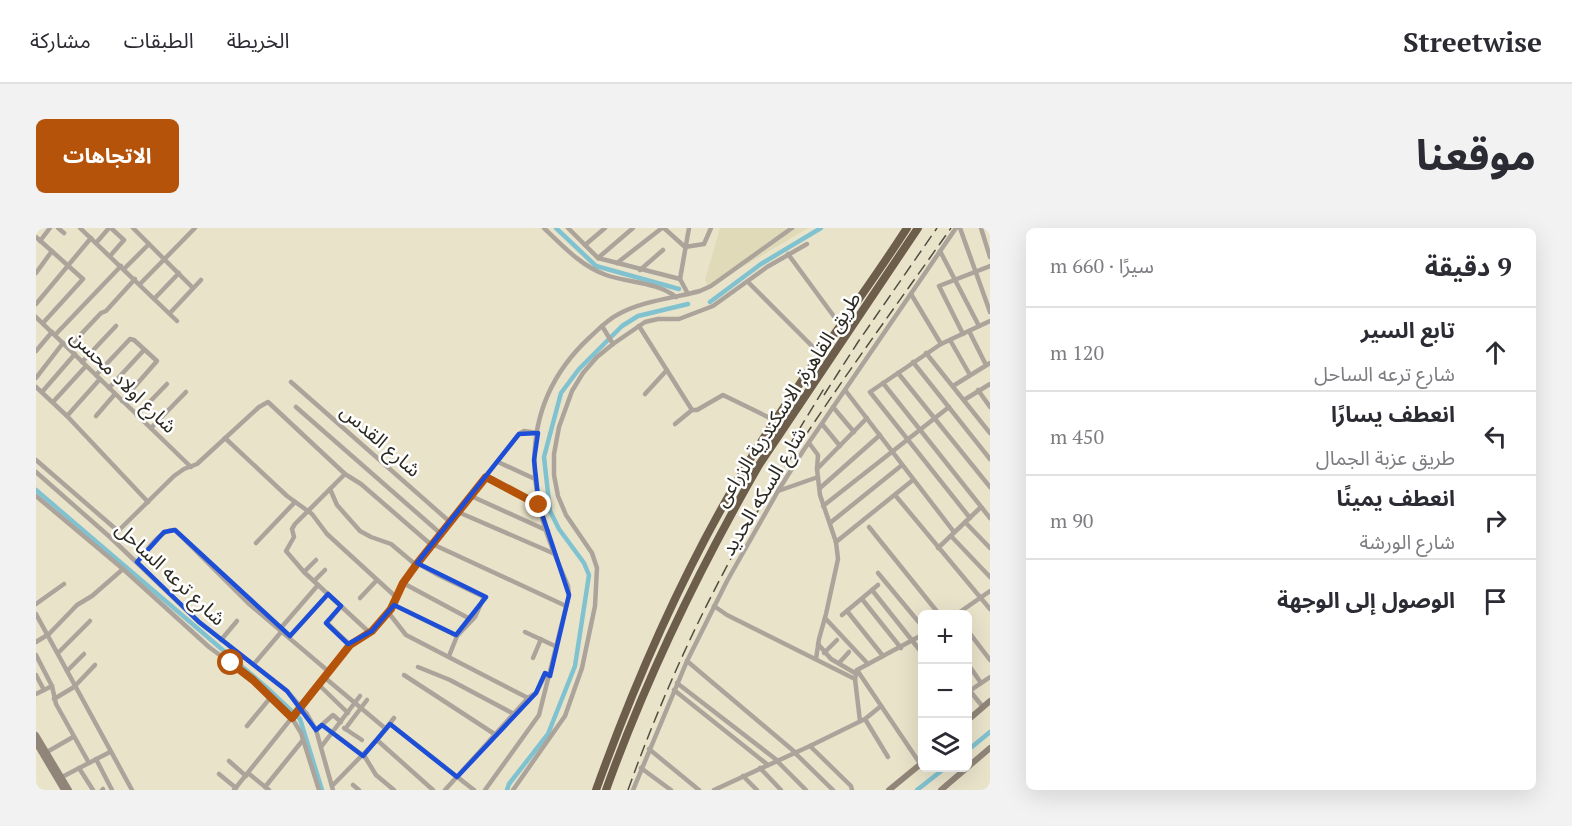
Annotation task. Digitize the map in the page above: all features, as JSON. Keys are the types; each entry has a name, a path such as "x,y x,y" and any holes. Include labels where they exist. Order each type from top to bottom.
{"highway":[{"name":"طريق القاهرة, الاسكندرية الزراعى","path":"596,790 630,699 681,587 726,501 776,421 907,228"},
{"name":"طريق القاهرة, الاسكندرية الزراعى","path":"606,790 629,726 658,657 736,506 759,465 918,228"}],"main road":[{"path":"970,718 990,701"},
{"path":"36,735 69,790"},
{"path":"36,743 64,790"},
{"path":"946,788 990,748"},
{"path":"889,790 918,767"}],"street":[{"path":"43,323 82,278 37,238 50,228"},
{"path":"58,228 64,233"},
{"path":"96,243 110,228 124,240 110,256"},
{"path":"133,228 193,288"},
{"path":"140,284 195,228"},
{"path":"544,228 579,260 596,271 615,278 664,289 676,297"},
{"path":"585,245 605,228"},
{"path":"598,258 633,228"},
{"path":"617,264 663,228 685,247 704,244 711,228"},
{"path":"688,294 680,279 689,228"},
{"path":"485,790 539,715 569,592 539,505 534,460 542,408 552,384 574,352 616,315 628,309 711,286 792,228"},
{"path":"958,228 990,312"},
{"name":"شارع السكه الحديد","path":"634,790 641,768 687,661 714,606 778,491 910,294 958,228"},
{"path":"981,228 990,257"},
{"path":"82,229 177,321"},
{"path":"570,229 598,258 680,279"},
{"path":"36,304 91,238"},
{"path":"36,351 149,244"},
{"path":"513,790 565,716 582,668 596,606 597,568 585,540 571,524 561,506 554,475 554,454 564,411 572,391 590,365 611,342 651,320 679,319 703,311 722,301 788,254 807,244"},
{"path":"640,270 663,250"},
{"path":"36,273 52,251"},
{"path":"940,251 979,326"},
{"path":"788,254 841,326"},
{"path":"963,333 939,286 990,266"},
{"path":"154,298 179,273"},
{"path":"68,348 135,279"},
{"path":"170,313 201,280"},
{"path":"748,282 821,355"},
{"path":"910,294 941,344"},
{"name":"شارع اولاد محسن","path":"37,319 191,467"},
{"path":"989,323 941,344 870,392 990,548"},
{"path":"53,402 116,326"},
{"path":"639,326 692,410"},
{"path":"603,328 611,342"},
{"path":"953,386 988,364 969,331"},
{"path":"67,416 129,340 134,340 157,361 122,401"},
{"path":"950,340 970,375"},
{"path":"36,378 63,343"},
{"path":"109,388 144,350"},
{"path":"926,353 990,433"},
{"path":"42,392 75,354"},
{"path":"913,362 990,459"},
{"path":"645,394 667,370"},
{"path":"898,373 990,487"},
{"name":"شارع القدس","path":"291,382 450,522"},
{"path":"883,383 990,518"},
{"path":"137,415 167,384"},
{"path":"964,400 990,384"},
{"path":"36,387 67,416 148,502"},
{"path":"845,390 953,534 990,577"},
{"path":"978,390 990,407"},
{"path":"151,428 186,392"},
{"path":"96,416 115,394"},
{"path":"675,424 692,410 697,410 723,395 776,421"},
{"path":"111,538 174,476 197,464 268,402 345,474 361,484 431,544 566,606"},
{"path":"296,407 440,533"},
{"path":"833,407 854,432"},
{"path":"823,507 948,407"},
{"path":"817,469 867,418"},
{"path":"822,424 840,446"},
{"path":"219,774 237,789 350,645 370,633 388,612 416,564 521,432 538,433"},
{"path":"820,488 880,435"},
{"path":"225,438 308,510 327,534 396,597"},
{"path":"809,443 818,455 817,469 823,507 836,542 838,566 816,659"},
{"path":"36,460 118,531"},
{"path":"498,462 536,479"},
{"path":"830,523 902,465"},
{"name":"شارع ترعه الساحل","path":"36,472 111,538 199,622 287,691 316,730 332,788"},
{"path":"345,474 293,526 294,537 285,549 304,572 370,633"},
{"path":"486,477 539,505"},
{"path":"778,491 818,477"},
{"path":"836,542 913,480"},
{"path":"330,489 342,512 360,531 391,544 416,564 482,596 484,599 472,620 457,636 449,656"},
{"path":"895,495 990,609"},
{"name":"شارع ترعه الساحل","path":"36,496 123,569 201,640 246,674 293,717 319,790"},
{"path":"471,496 548,531"},
{"path":"256,543 295,501"},
{"path":"939,548 981,507"},
{"path":"458,512 555,554"},
{"path":"869,527 935,610"},
{"path":"137,562 164,532 171,529 222,578 328,671"},
{"path":"304,572 316,560"},
{"path":"36,642 49,634 77,605 92,596 123,569"},
{"path":"255,664 325,570"},
{"path":"878,573 918,621"},
{"path":"360,598 377,580"},
{"path":"403,583 472,620"},
{"path":"36,604 64,584"},
{"path":"878,585 844,613 883,656"},
{"path":"872,590 918,646"},
{"path":"964,610 990,591"},
{"path":"289,637 328,594"},
{"path":"862,599 901,648"},
{"path":"394,604 457,636"},
{"path":"341,606 327,623 350,645"},
{"path":"714,606 816,659 855,674"},
{"path":"388,612 406,635 528,698"},
{"path":"36,614 49,634 74,687 132,790"},
{"path":"825,618 868,664"},
{"path":"58,653 90,621"},
{"path":"221,640 237,621"},
{"path":"525,632 555,646"},
{"path":"972,636 990,660"},
{"path":"855,674 868,664 918,638"},
{"path":"533,658 541,639"},
{"path":"824,653 837,640"},
{"path":"818,644 824,653 855,674 918,758"},
{"path":"839,663 849,652"},
{"path":"67,671 84,654"},
{"path":"36,655 51,686 54,699 88,763"},
{"path":"687,661 796,753 833,790"},
{"path":"54,699 74,687 94,664"},
{"path":"418,667 450,680 514,714"},
{"path":"972,670 981,683"},
{"path":"855,674 862,720 888,757"},
{"path":"36,675 44,690"},
{"path":"404,675 496,735"},
{"path":"445,790 528,698 536,693 544,677 550,676"},
{"path":"324,677 386,729"},
{"path":"972,689 990,677"},
{"path":"677,683 777,761 806,790"},
{"path":"318,684 348,713"},
{"path":"36,694 51,686"},
{"path":"674,690 768,765"},
{"path":"321,747 360,696"},
{"path":"972,696 983,707"},
{"path":"247,726 271,697"},
{"path":"345,729 367,700"},
{"path":"714,790 862,720 881,706"},
{"path":"316,730 333,715 345,729 362,740"},
{"path":"332,788 363,756 394,718"},
{"path":"390,724 474,790"},
{"path":"333,733 363,756 376,775 394,790"},
{"path":"47,752 73,737"},
{"path":"229,761 267,788 303,740"},
{"path":"377,740 433,790"},
{"path":"810,746 851,786 852,790"},
{"path":"649,749 699,790"},
{"path":"62,777 110,752"},
{"path":"96,759 112,790"},
{"path":"79,768 93,790"},
{"path":"641,768 671,790"},
{"path":"760,768 781,790"},
{"path":"742,776 757,790"},
{"path":"353,785 359,790"},
{"path":"747,790 752,785"}],"highlighted area":[{"path":"538,433 534,460 539,505 569,595 550,676 545,673 536,693 457,777 390,724 363,756 322,725 316,730 287,691 199,622 137,562 164,532 175,530 290,636 328,594 341,606 326,623 348,644 372,631 394,605 456,635 486,597 417,563 519,434"}],"shaded area":[{"path":"720,228 808,228 709,287 705,280"}],"waterway":[{"path":"556,228 596,266 679,289"},
{"path":"710,302 761,264 821,228"},
{"path":"507,790 509,784 548,734 575,666 589,575 584,563 559,529 550,511 544,457 561,393 579,369 622,326 638,316 688,304"},
{"path":"36,490 266,687 300,719 322,790"},
{"path":"972,747 990,732"},
{"path":"917,790 940,772"}],"railway":[{"path":"824,395 937,228"},
{"path":"628,790 657,714 690,639 747,529 812,426 951,228"},
{"path":"789,446 825,387"}],"route":[{"path":"231,663 253,680 292,718 350,645 372,631 391,609 403,583 431,544 486,477 539,505"}]}
